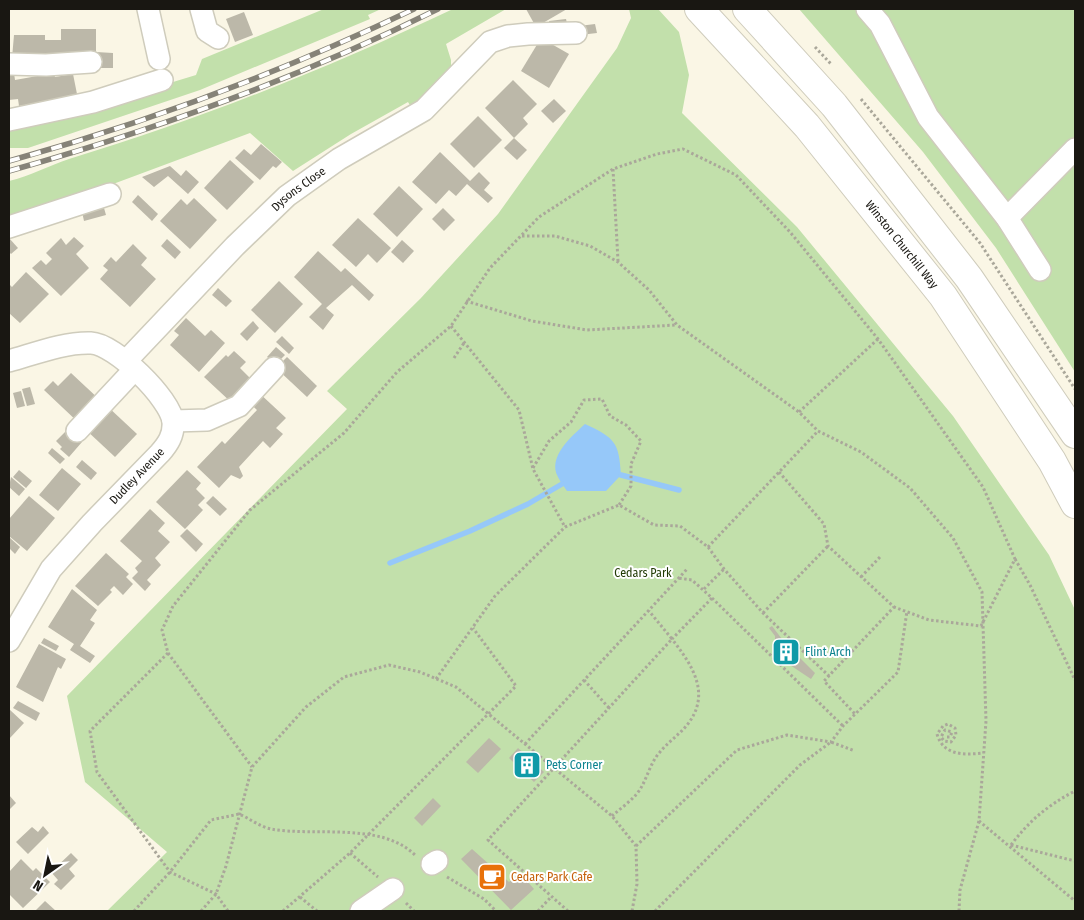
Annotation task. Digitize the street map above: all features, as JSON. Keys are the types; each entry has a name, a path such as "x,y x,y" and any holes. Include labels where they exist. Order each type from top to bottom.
{"main road":[{"name":"Winston Churchill Way","path":"699,9 807,126 943,296 1052,461 1075,504"},
{"path":"747,9 834,105 963,271 1075,434"}],"street":[{"path":"9,120 93,102 161,70 148,9"},
{"path":"201,9 207,30 218,38"},
{"path":"868,9 880,24 928,118 1007,218 1040,270"},
{"name":"Dysons Close","path":"77,431 130,365 236,246 287,196 339,159 424,110 490,42 508,36 576,33"},
{"path":"9,64 46,65 91,62"},
{"path":"1007,218 1075,149"},
{"path":"9,227 110,194"},
{"path":"9,361 71,345 91,343 111,349 130,365 164,402 173,421 207,420 239,406 274,368"},
{"name":"Dudley Avenue","path":"9,641 51,570 92,523 166,445 173,430 173,421"},
{"path":"361,911 393,889"}],"path":[{"path":"252,767 168,653 162,630 173,606 250,510 344,433 397,372 451,326 466,301 490,268 539,217 613,168 658,154 683,149 736,175 790,232 878,339 982,487 1015,559 1030,585 1075,680"},
{"path":"613,168 618,262"},
{"path":"521,236 555,236 590,246 618,262 648,290 677,325 799,412 818,431 861,452 910,488 954,538 982,592 986,721 979,821 960,890 960,911"},
{"path":"466,301 532,322 587,330 677,325"},
{"path":"451,326 519,410 533,469 565,527"},
{"path":"799,412 878,339"},
{"path":"454,358 464,342"},
{"path":"436,679 496,596 565,527 619,505 631,486 631,464 640,441 626,425 610,416 602,399 584,400 571,422 549,441 533,469"},
{"path":"708,547 818,431"},
{"path":"779,472 809,504 824,524 828,546 894,608 929,620 982,626"},
{"path":"619,505 654,525 680,526 708,547 724,569 764,613 828,676"},
{"path":"764,613 828,546"},
{"path":"861,577 880,557"},
{"path":"982,626 1015,559"},
{"path":"525,744 688,568"},
{"path":"704,589 724,569"},
{"path":"678,578 692,580 704,589 843,726"},
{"path":"568,911 488,840 672,639 712,598"},
{"path":"855,714 824,681 894,608"},
{"path":"612,816 635,797 642,787 648,770 659,753 687,725 696,712 699,691 692,665 649,611"},
{"path":"655,911 800,765 831,742 843,726 898,672 907,611"},
{"path":"283,911 369,834 516,686 473,628"},
{"path":"780,664 797,644"},
{"path":"168,653 90,731 97,772 170,872 216,894 228,911"},
{"path":"201,911 216,894 252,767 306,707 344,677 389,665 420,672 456,687 612,816 636,846 638,884 632,911"},
{"path":"584,680 609,708"},
{"path":"947,737 950,737 952,732 945,730 941,736 944,741 951,742 956,735 955,728 948,724 943,726 937,734 939,742 948,750 963,755 984,753"},
{"path":"636,846 737,750 787,735 831,742 855,751"},
{"path":"1010,845 1025,826 1039,814 1053,803 1075,791"},
{"path":"134,911 170,872 211,820 239,814 269,829 369,834 402,845 484,899 496,911"},
{"path":"979,821 1075,901"},
{"path":"1010,845 1075,861"},
{"path":"300,897 317,911"},
{"path":"538,911 552,897"}],"green space":[{"path":"324,9 381,9 368,15 370,19 200,90 28,148 9,148 9,128 55,118 196,75 202,59"},
{"path":"453,9 506,9 446,44 451,60 451,68 411,107 408,102 351,134 293,171 250,133 97,190 9,220 9,181 216,110 359,52"},
{"name":"Cedars Park","path":"629,9 658,9 679,32 689,75 682,113 797,227 953,416 1049,555 1075,610 1075,911 107,911 167,852 85,782 67,696 347,409 327,391 421,298 498,214 617,48 631,18"},
{"path":"799,9 1075,9 1075,372 996,248 923,152"}],"water":[{"path":"585,424 603,433 614,442 617,448 621,475 606,491 567,491 555,469 558,455"}],"building":[{"path":"526,9 567,9 536,27"},
{"path":"244,12 253,35 235,42 226,19"},
{"path":"566,19 568,28 550,30 549,21"},
{"path":"595,24 597,33 580,35 579,26"},
{"path":"61,29 96,29 96,52 113,53 113,68 96,68 12,58 14,35 45,35 45,40 61,40"},
{"path":"541,38 569,54 549,88 521,71"},
{"path":"14,73 15,80 54,73 55,77 73,74 78,99 54,104 53,100 19,106 18,99 9,100 9,74"},
{"path":"513,80 537,104 523,118 528,124 514,138 485,108"},
{"path":"554,99 566,111 553,123 541,111"},
{"path":"478,116 502,140 474,168 450,144"},
{"path":"514,138 527,150 517,160 504,148"},
{"path":"261,144 282,162 276,168 273,166 260,180 235,158 244,149 251,155"},
{"path":"440,152 470,181 479,172 490,183 484,190 493,198 488,203 467,184 456,196 449,190 436,204 412,182"},
{"path":"230,160 254,182 227,210 204,188"},
{"path":"170,166 181,176 186,170 199,182 188,194 168,176 154,187 142,177"},
{"path":"399,186 423,209 397,237 373,214"},
{"path":"138,195 158,214 152,221 132,202"},
{"path":"194,198 217,220 190,249 160,221 181,199 187,205"},
{"path":"102,201 106,215 84,221 81,207"},
{"path":"443,208 455,220 444,231 432,219"},
{"path":"358,218 391,248 377,263 368,254 356,267 332,245"},
{"path":"74,237 84,246 76,254 89,268 61,296 32,268 41,260 46,265 52,259 46,253 61,238 66,245"},
{"path":"9,238 18,248 11,254 9,252"},
{"path":"167,239 181,252 175,259 161,246"},
{"path":"402,240 414,251 403,263 391,252"},
{"path":"133,244 147,258 141,265 156,279 130,307 100,279 108,270 103,266 111,257 116,262"},
{"path":"318,251 341,272 345,268 374,295 369,301 352,285 326,308 334,315 323,330 309,317 322,304 294,277"},
{"path":"26,272 49,294 20,323 9,313 9,284 12,287"},
{"path":"279,281 303,304 275,333 251,310"},
{"path":"218,288 232,301 226,307 212,295"},
{"path":"186,318 205,336 211,330 225,343 199,372 170,345 179,335 174,331"},
{"path":"253,321 259,328 247,341 240,334"},
{"path":"282,336 294,348 289,354 276,342"},
{"path":"276,347 285,355 276,364 267,357"},
{"path":"234,351 246,362 240,368 254,382 233,404 204,377 226,355 228,357"},
{"path":"287,357 317,386 307,397 276,368"},
{"path":"71,373 101,401 80,424 44,390 53,381 58,386"},
{"path":"30,387 35,404 27,406 22,389"},
{"path":"21,391 25,406 17,408 13,393"},
{"path":"257,391 286,418 276,428 283,434 270,448 263,441 239,467 243,476 240,479 231,475 219,488 197,467 222,441 225,444 257,410 247,401"},
{"path":"107,406 137,434 115,457 85,429"},
{"path":"68,429 82,442 69,457 60,449 62,447 56,441"},
{"path":"52,448 65,459 60,464 48,453"},
{"path":"82,460 97,473 91,480 76,467"},
{"path":"62,468 81,484 58,511 39,495"},
{"path":"19,470 32,481 26,488 13,477"},
{"path":"187,470 201,483 196,489 205,498 198,505 203,510 185,529 156,502"},
{"path":"11,477 25,489 19,496 9,487"},
{"path":"29,496 55,518 27,551 9,536 9,519"},
{"path":"213,496 227,509 220,516 206,503"},
{"path":"150,509 165,523 158,531 170,542 155,558 161,565 147,580 151,584 145,591 132,578 138,572 135,568 142,561 120,541"},
{"path":"187,529 203,544 196,552 180,536"},
{"path":"9,537 20,547 15,554 9,548"},
{"path":"106,553 129,574 126,577 133,584 123,595 114,586 110,590 112,592 98,606 75,586"},
{"path":"72,589 97,610 90,620 95,623 80,646 95,656 90,663 70,650 74,644 48,627"},
{"name":"Flint Arch","path":"772,626 785,643 815,673 811,679 781,659 775,646 775,636 769,628"},
{"path":"44,638 59,646 56,651 41,643"},
{"path":"39,644 66,659 61,669 58,667 43,702 16,687"},
{"path":"18,701 40,713 36,721 13,708"},
{"path":"9,709 24,723 9,739"},
{"path":"489,738 501,749 478,773 466,762"},
{"name":"Pets Corner","path":"518,748 544,772 534,782 509,758"},
{"path":"9,795 16,803 9,810"},
{"path":"433,798 441,806 422,826 414,818"},
{"path":"43,826 49,833 28,854 16,842 32,827 38,832"},
{"name":"Cedars Park Cafe","path":"472,849 509,882 520,873 534,889 511,910 461,859"},
{"path":"71,853 78,860 69,869 75,876 61,890 54,884 58,880 51,872"},
{"path":"21,859 33,871 36,868 50,882 23,908 9,894 9,872"},
{"path":"45,901 56,911 35,911"}],"waterway":[{"path":"621,475 679,490"},
{"path":"390,563 470,531 528,504 562,484"}],"railway":[{"path":"9,161 164,113 315,54 414,9"},
{"path":"9,171 118,138 227,100 334,57 438,9"}],"place":[{"name":"Flint Arch","path":"786,652"},
{"name":"Pets Corner","path":"527,765"},
{"name":"Cedars Park Cafe","path":"492,877"}]}
